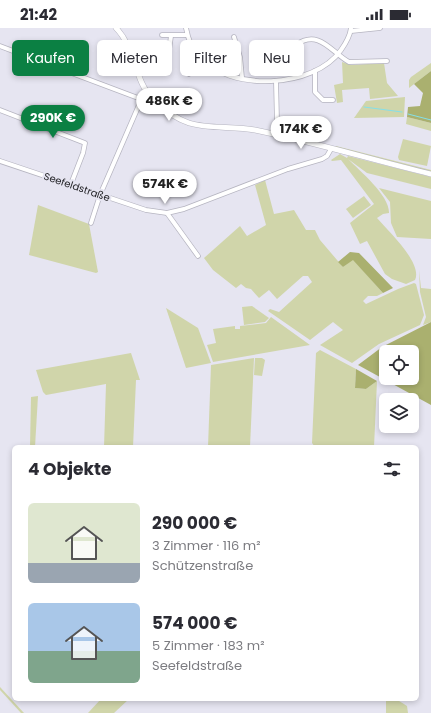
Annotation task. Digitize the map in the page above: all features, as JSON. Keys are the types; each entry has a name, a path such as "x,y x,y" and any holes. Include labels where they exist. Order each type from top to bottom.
{"main road":[{"path":"116,28 125,42 149,94 166,109 189,123 241,127 275,134 431,174"}],"street":[{"path":"186,28 190,40"},
{"path":"236,76 257,81 276,81 294,78 315,71 334,60 347,42 351,30 380,28"},
{"path":"162,35 188,35"},
{"path":"170,40 171,36"},
{"path":"234,37 240,57 242,78"},
{"path":"304,40 313,39 327,43 349,62 387,60"},
{"path":"0,46 138,98 142,98 149,94"},
{"path":"315,71 315,92 323,100 333,100"},
{"path":"275,134 277,122 276,81"},
{"path":"91,223 100,195 142,98"},
{"path":"0,110 85,143 83,153 71,184"},
{"name":"Seefeldstraße","path":"0,161 152,212 168,213 184,209 288,169 322,159 327,156 331,149"},
{"path":"168,213 198,256"}],"green space":[{"path":"342,62 351,65 384,63 387,83 398,96 370,99 369,88 342,90 343,102 337,103 334,85 343,83"},
{"path":"431,63 431,71 409,88 409,80 411,77"},
{"path":"431,71 431,123 407,117 408,107 420,106 423,93 414,84"},
{"path":"405,97 404,117 354,118 366,101"},
{"path":"407,117 431,123 431,131 406,124"},
{"path":"403,139 431,146 427,166 399,160 398,157"},
{"path":"336,146 431,170 431,172 335,147"},
{"path":"340,154 347,158 348,156 431,177 431,189 367,173 348,159 367,177 385,199 389,213 383,214 377,218 409,256 416,273 415,280 406,284 392,279 385,274 367,241 360,244 350,223 374,204 341,160 331,160"},
{"path":"265,180 274,214 294,210 306,230 315,230 320,240 343,267 353,259 383,293 377,296 368,296 363,301 366,304 398,289 414,283 416,284 424,315 420,325 379,344 352,363 320,345 343,330 333,322 310,340 268,311 270,309 279,312 312,282 308,276 303,276 277,299 269,290 259,298 251,289 246,288 241,284 236,288 213,270 204,258 240,226 247,236 266,225 255,185"},
{"path":"379,188 431,201 431,239 397,237 391,223 390,202"},
{"path":"364,196 371,205 353,218 346,209"},
{"path":"38,205 89,224 98,272 96,273 29,255"},
{"path":"350,252 359,253 393,288 383,293 353,260 343,267 338,262"},
{"path":"419,270 421,288 431,289 431,322 423,325 426,317 420,292"},
{"path":"252,306 269,318 265,322 244,325 242,307"},
{"path":"166,308 198,328 211,363 186,368"},
{"path":"271,317 310,345 213,362 207,345 216,343 213,329 235,326 235,329 240,329 240,326 266,323"},
{"path":"431,322 431,405 419,398 419,393 409,393 394,385 419,385 419,345 386,345"},
{"path":"379,349 379,377 358,365"},
{"path":"320,350 356,369 355,388 366,389 377,381 374,445 314,445 312,443 316,353"},
{"path":"131,353 140,380 136,380 133,445 104,445 106,384 46,395 43,392 36,370"},
{"path":"254,358 250,445 208,445 211,365"},
{"path":"255,358 262,358 265,360 262,376 254,375"},
{"path":"356,369 377,381 366,389 355,388"},
{"path":"38,396 35,445 30,445 31,397"},
{"path":"0,687 24,713 21,713 0,690"},
{"path":"99,701 127,701 114,713 88,713"},
{"path":"386,701 399,701 407,706 408,713 386,713"}],"waterway":[{"path":"364,107 402,112"},
{"path":"408,114 431,120"}]}
